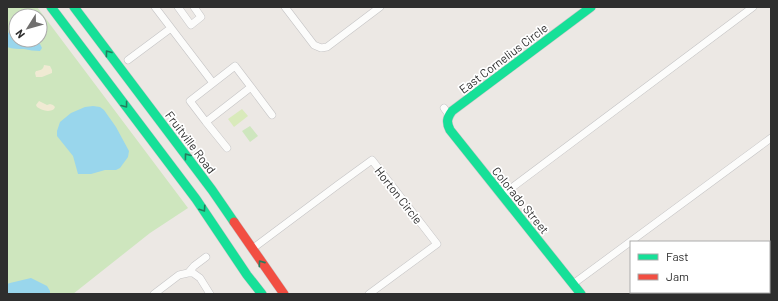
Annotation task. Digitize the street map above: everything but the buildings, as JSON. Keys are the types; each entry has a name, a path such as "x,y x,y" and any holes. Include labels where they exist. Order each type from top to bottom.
{"main road":[{"path":"51,7 196,199 243,269 262,294"},
{"name":"Fruitville Road","path":"74,7 212,190 284,294"},
{"name":"East Cornelius Circle","path":"446,114 591,7"},
{"name":"Colorado Street","path":"446,114 447,125 450,130 581,294"}],"street":[{"path":"178,7 191,25 201,17 194,7"},
{"path":"285,7 314,45 324,48 380,7"},
{"path":"502,195 753,7"},
{"path":"159,8 171,28 213,83"},
{"path":"128,60 171,28"},
{"path":"227,148 190,101 235,66 272,115"},
{"path":"206,122 251,87"},
{"path":"631,241 771,138"},
{"name":"Horton Circle","path":"252,249 372,160 437,244 369,294"},
{"path":"573,284 630,242"},
{"path":"188,273 194,266 206,257"},
{"path":"154,294 179,275 188,273 193,273 200,278 210,294"}],"green space":[{"path":"7,7 38,8 8,8 8,48 48,48 48,22 188,208 150,233 73,294 7,294"},
{"path":"242,109 248,116 234,127 228,119"},
{"path":"250,126 258,136 250,142 242,131"}],"sand":[{"path":"44,65 50,66 52,73 42,77 36,77 36,71 42,70"},
{"path":"39,101 55,107 50,111 43,110 36,105"}],"water":[{"path":"8,33 8,47 7,47"},
{"path":"10,48 42,48 40,51"},
{"path":"85,107 100,107 104,110 116,127 129,151 128,157 120,168 116,170 105,170 91,174 78,174 73,156 57,136 57,131 60,122 71,113"},
{"path":"31,278 47,286 50,294 7,294 7,284"}],"traffic: fast":[{"path":"51,7 196,199 247,275 262,294"},
{"path":"74,7 212,190 234,222"},
{"path":"581,294 450,130 448,120 452,111 591,7"}],"traffic: jam":[{"path":"234,222 284,294"}]}
